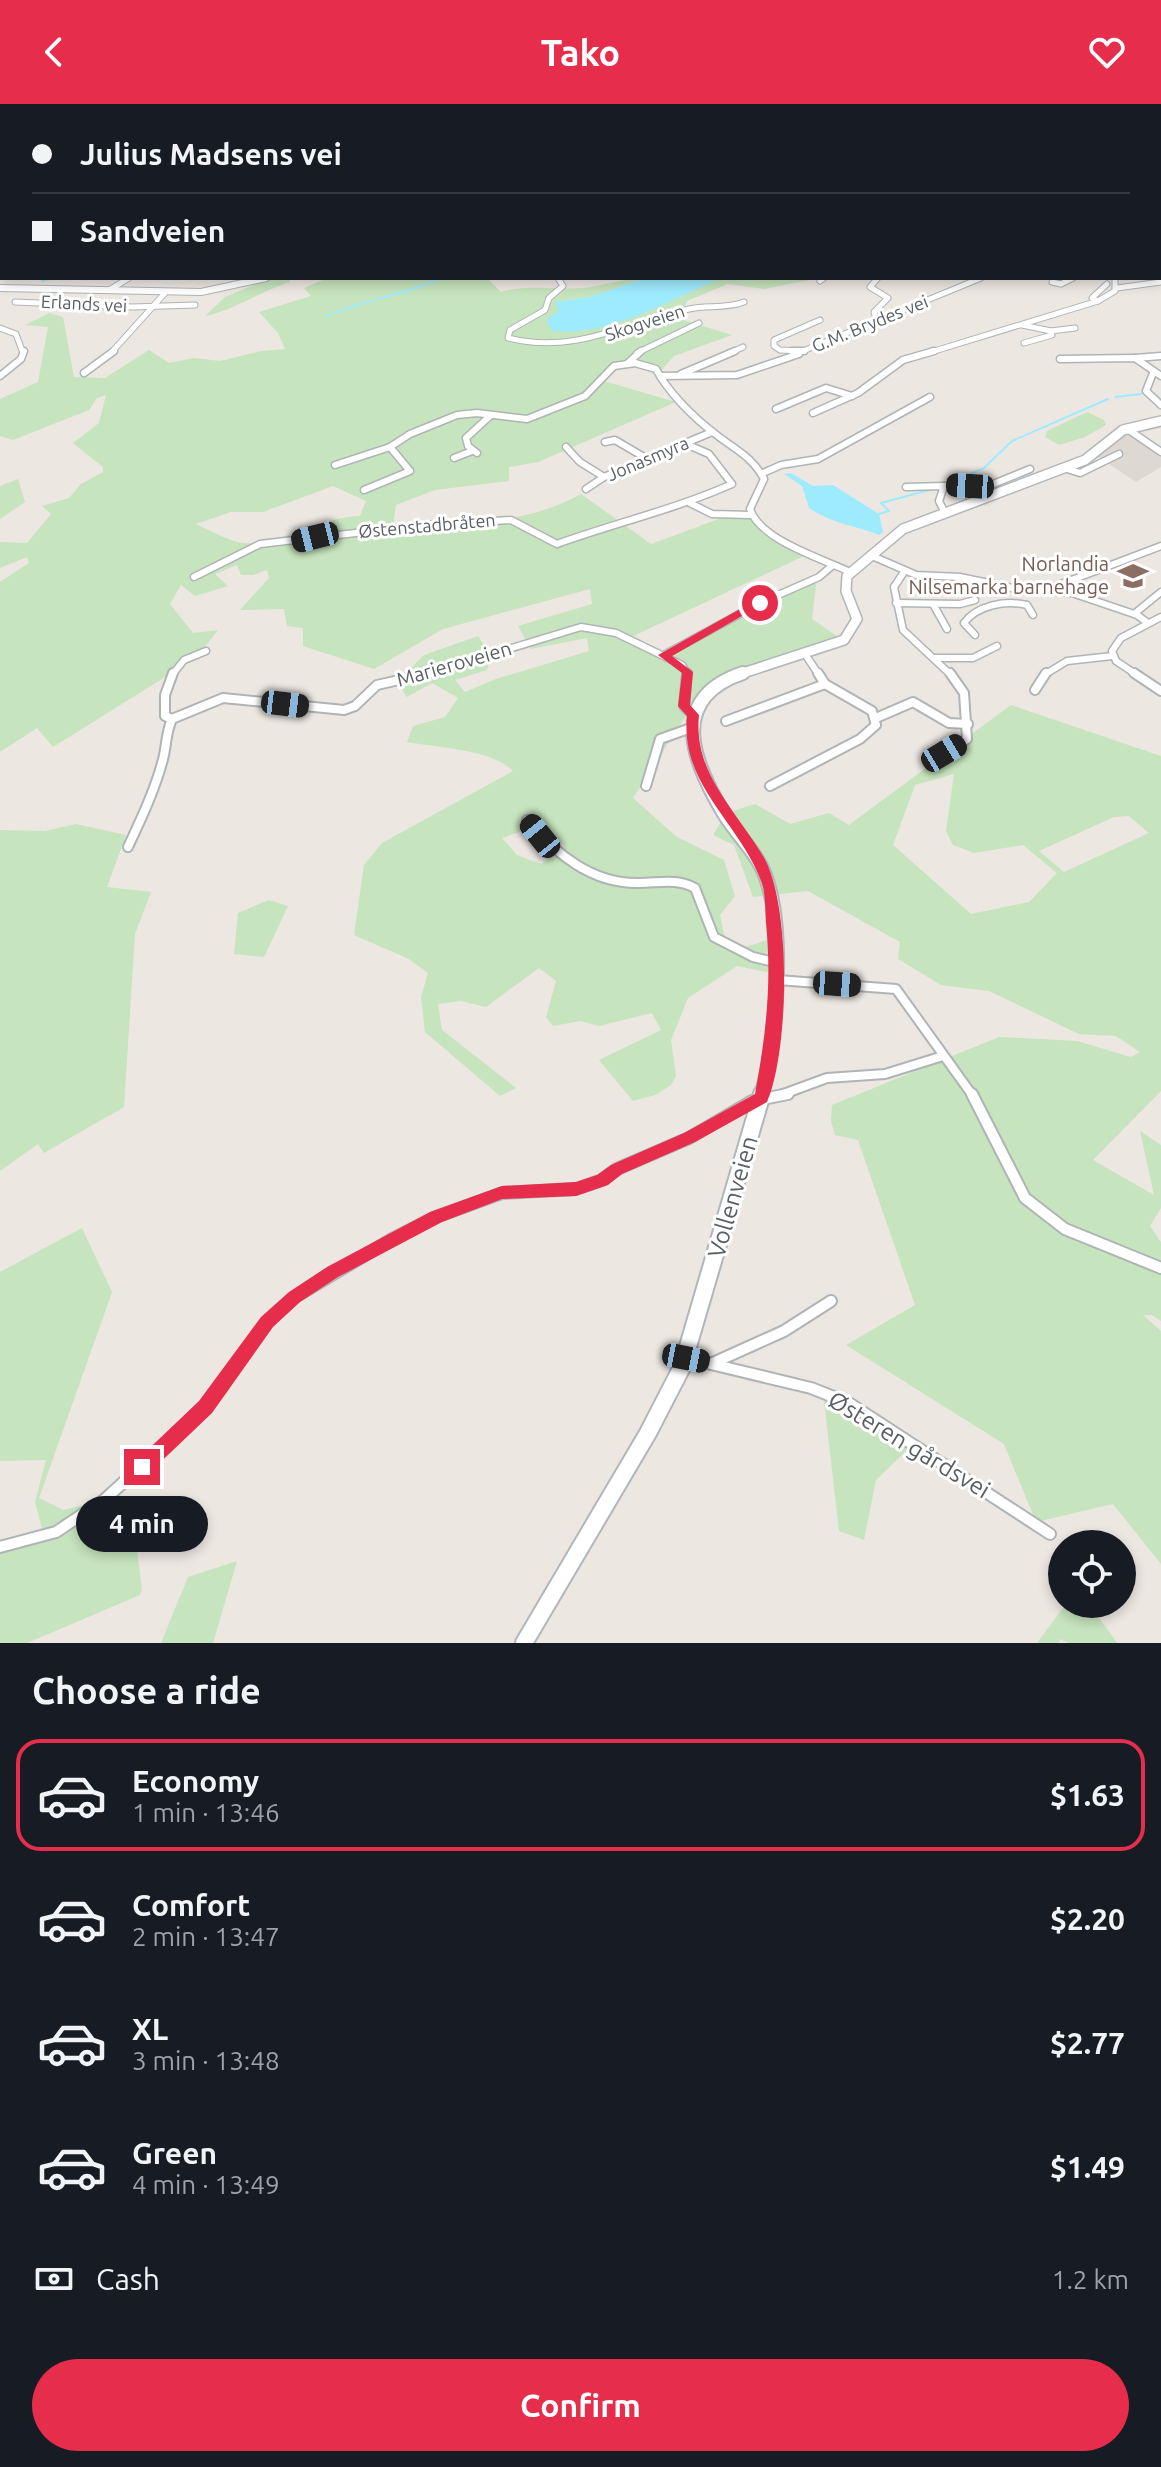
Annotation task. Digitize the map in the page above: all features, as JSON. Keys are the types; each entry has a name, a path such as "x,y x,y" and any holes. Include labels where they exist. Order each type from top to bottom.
{"main road":[{"path":"692,722 703,696 723,681 840,643 854,629 857,614 846,586 850,572 903,529 1091,457 1126,428 1161,421"},
{"name":"Vollenveien","path":"524,1643 648,1433 686,1358 762,1098 778,980 766,872 711,790 694,750 692,722"}],"street":[{"path":"109,290 124,280"},
{"path":"2,288 165,293 219,290 258,280"},
{"name":"Skogveien","path":"559,280 563,286 549,298 545,310 510,330 508,338 539,346 594,340 672,313 744,302"},
{"path":"876,280 870,287 888,298 874,312 876,319"},
{"name":"G.M. Brydes vei","path":"661,376 737,375 976,280"},
{"path":"1052,282 1061,284 1069,280"},
{"path":"1115,280 1117,288"},
{"path":"1126,287 1144,280"},
{"path":"813,413 852,396 903,360 1098,301 1117,288 1161,282"},
{"path":"1098,301 1092,298 1107,284"},
{"name":"Erlands vei","path":"84,373 104,361 165,293"},
{"name":"Erlands vei","path":"15,302 153,307 195,305"},
{"name":"G.M. Brydes vei","path":"803,351 780,350 774,346 774,340 820,320"},
{"path":"335,465 390,447 448,417 468,413 521,420 577,399 592,391 609,369 628,363 634,354 699,323"},
{"path":"1021,325 1051,331 1075,328"},
{"path":"0,328 16,334 24,349 21,359 0,376"},
{"path":"1024,343 1050,337 1051,331"},
{"path":"676,375 743,347"},
{"path":"1060,359 1161,356"},
{"path":"1135,358 1161,376"},
{"name":"Jonasmyra","path":"628,363 652,366 669,393 696,413 712,432 754,460 763,473"},
{"path":"1153,373 1146,391 1161,405"},
{"path":"776,409 826,388 852,396"},
{"path":"750,515 763,488 763,473 781,465 818,459 930,397"},
{"path":"454,458 474,452 466,438 491,415"},
{"path":"1126,428 1161,452"},
{"name":"Jonasmyra","path":"586,489 604,477 712,432"},
{"path":"605,442 613,437 649,460"},
{"name":"Østenstadbråten","path":"194,577 260,544 505,519 522,523 557,544 629,518 690,503 732,484 709,454 686,444"},
{"path":"364,490 410,471 390,447"},
{"path":"566,447 580,462 604,477"},
{"path":"1064,468 1080,473 1119,454"},
{"path":"906,487 986,487 1030,469"},
{"path":"944,486 939,501 945,513"},
{"path":"690,503 712,514 750,515 766,532 850,572"},
{"path":"1048,589 1161,546"},
{"path":"870,555 904,572 925,577 969,578 1004,586 1048,589 1136,615 1161,617"},
{"path":"664,655 760,603 819,577 833,565"},
{"path":"904,572 895,582 896,603 903,630 947,669 964,693 967,739 944,753"},
{"path":"1004,586 1015,602 1029,607 1033,615"},
{"path":"1136,615 1161,592"},
{"path":"896,603 933,604 975,600"},
{"path":"975,635 965,626 967,617 1015,602"},
{"path":"933,604 947,629"},
{"path":"1136,615 1148,623"},
{"path":"1112,656 1118,641 1161,617"},
{"name":"Marieroveien","path":"172,719 223,698 344,710 355,706 377,685 401,682 584,627 616,633 664,655 687,672 684,706 692,722"},
{"path":"934,658 973,658 997,646"},
{"path":"128,847 150,801 164,758 164,736 172,719 165,716 163,703 174,673 183,661 206,651"},
{"path":"770,786 868,734 876,725 876,718 864,704 825,684 805,654"},
{"path":"1035,690 1043,676 1059,665 1087,657 1112,656 1161,691"},
{"path":"726,721 825,684"},
{"path":"876,718 913,702 948,723 968,724"},
{"path":"646,786 660,739 692,722"},
{"path":"527,820 540,836 586,872 604,880 684,882 695,888 714,937 753,957 778,963"},
{"path":"778,980 896,989 943,1056 968,1085 1025,1198 1065,1229 1161,1268"},
{"path":"0,1547 56,1532 104,1500 180,1434 206,1407 267,1322 295,1297 333,1272 436,1217 502,1193 576,1189 602,1180 617,1169 689,1138 762,1098 787,1094 827,1078 885,1074 943,1056"},
{"path":"712,1363 784,1331 831,1301"},
{"name":"Østeren gårdsvei","path":"686,1358 811,1388 849,1403 1048,1533"}],"shaded area":[{"path":"1126,431 1161,454 1161,467 1136,482 1097,456"}],"green space":[{"path":"265,280 290,282 205,316 225,297"},
{"path":"322,280 489,280 501,292 531,288 583,288 639,280 590,297 555,302 560,311 707,280 809,280 764,289 728,284 687,301 680,319 732,335 674,356 659,373 626,363 613,366 597,379 676,402 538,462 509,467 509,481 435,490 396,505 393,526 466,523 537,512 581,494 651,544 727,516 749,516 758,530 804,556 629,638 660,652 817,577 812,619 841,639 770,661 698,697 633,798 677,837 724,860 735,896 720,915 725,939 746,947 773,938 772,973 737,966 688,998 671,1040 676,1076 671,1085 655,1095 633,1101 599,1060 661,1030 652,1013 599,1026 581,1021 553,1026 546,1017 556,981 539,968 486,1007 461,1001 438,1004 442,1030 516,1088 500,1096 425,1032 421,997 428,973 409,959 354,935 364,865 382,843 513,771 492,758 478,754 407,742 413,726 445,717 458,698 432,683 407,697 397,682 424,655 478,636 491,657 487,670 455,680 465,692 496,679 589,651 587,638 531,649 518,626 592,604 590,589 443,629 374,669 303,646 303,628 287,626 284,609 240,610 269,578 267,570 241,575 237,565 215,574 228,586 195,596 181,585 170,604 193,633 218,630 197,657 53,747 37,728 0,752 0,582 29,563 27,557 0,568 0,542 27,543 51,514 42,506 69,498 81,484 103,472 103,467 73,443 99,423 106,395 97,398 89,410 13,440 0,436 0,399 38,382 48,327 25,325 49,313 63,317 74,377 105,378 149,350 169,363 194,358 220,361 285,349 278,333 259,312 311,296 304,288","holes":["333,486 366,501 360,516 345,517 251,543 237,542 196,524 231,512 263,512","542,824 565,847 541,864 517,855 502,838"]},
{"path":"1087,412 1104,420 1106,425 1085,437 1059,445 1045,437 1047,431"},
{"path":"18,479 25,502 0,519 0,486"},
{"path":"1011,705 1161,756 1161,1091 1093,1160 1154,1195 1140,1131 1161,1145 1161,1208 1150,1226 1161,1242 1161,1321 1152,1315 1143,1315 1161,1331 1161,1564 1113,1504 1036,1522 1004,1444 846,1345 915,1305 858,1140 835,1135 831,1121 832,1105 999,1037 1077,1041 1131,1057 1140,1052 1116,1036 1079,1034 989,991 941,985 898,959 900,942 808,891 753,897 734,845 713,835 726,813 755,804 790,824 829,813 849,825","holes":["954,774 946,831 953,845 974,853 1023,845 1057,873 1029,902 971,914 893,845 915,785","1129,816 1149,833 1064,872 1039,851 1114,817"]},
{"path":"76,824 126,835 107,887 151,892 135,934 124,1107 44,1153 38,1144 0,1171 0,830 45,831"},
{"path":"269,900 288,906 264,957 234,954 238,913"},
{"path":"82,1228 112,1292 39,1498 63,1510 104,1500 136,1542 142,1590 140,1595 27,1643 0,1643 0,1546 44,1536 35,1502 46,1460 0,1461 0,1272"},
{"path":"823,1392 912,1445 876,1480 864,1540 839,1531"},
{"path":"237,1561 213,1643 161,1643 188,1577"},
{"path":"1056,1618 1099,1618 1117,1643 1068,1643 1061,1639 1058,1643 1037,1643"}],"water":[{"path":"639,280 717,280 638,316 595,329 553,331 548,325 548,318 559,311 555,302 590,297"},
{"path":"791,473 813,486 833,485 879,514 883,532 879,535 836,522 809,508 802,486 784,474"}],"waterway":[{"path":"327,316 436,280"},
{"path":"1115,397 1141,394"},
{"path":"949,483 984,468 1012,441 1108,399"},
{"path":"879,514 889,511 881,503 933,489"}],"place":[{"name":"Norlandia Nilsemarka barnehage","path":"1133,576"}],"route":[{"path":"142,1467 206,1407 267,1322 295,1297 333,1272 436,1217 502,1193 576,1189 602,1180 617,1169 689,1138 762,1098 773,1038 778,978 778,944 769,885 758,858 722,810 697,760 691,738 693,715 686,712 684,706 688,674 677,661 664,655 760,603"}]}
